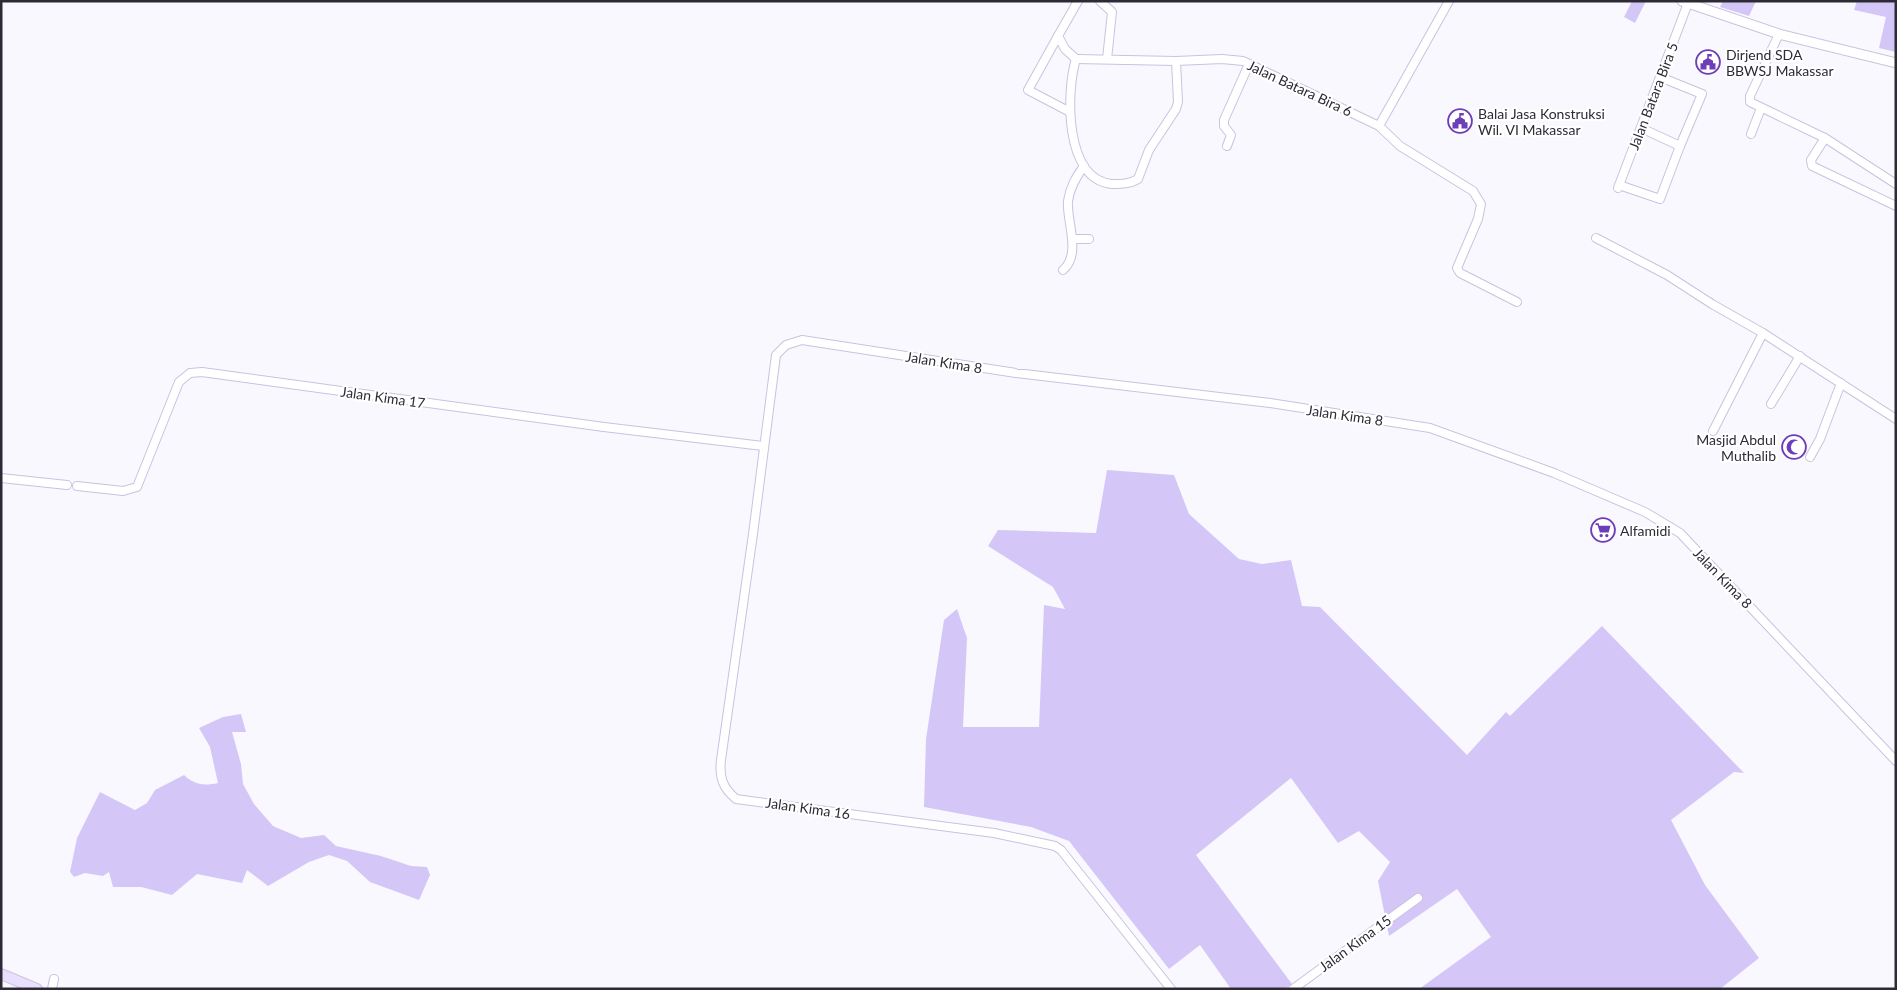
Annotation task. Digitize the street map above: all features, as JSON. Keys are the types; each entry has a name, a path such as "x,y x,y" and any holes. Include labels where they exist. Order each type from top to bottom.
{"main road":[{"path":"1,974 37,989"}],"street":[{"path":"1070,112 1028,90 1078,1"},
{"path":"1100,1 1112,12 1107,60"},
{"path":"1379,126 1449,1"},
{"path":"1685,2 1779,34 1896,63"},
{"name":"Jalan Batara Bira 5","path":"1680,146 1660,199 1619,187 1660,77 1685,2"},
{"path":"1779,34 1749,98 1750,102 1825,138 1896,184"},
{"path":"1058,36 1065,49 1076,59 1069,85 1070,112 1077,150 1084,166 1100,181 1130,184 1138,179 1149,150 1176,109 1178,102 1176,61"},
{"name":"Jalan Batara Bira 6","path":"1076,59 1176,61 1222,59 1249,64 1379,126 1400,146 1473,191 1482,204 1478,219 1457,268 1460,273 1517,302"},
{"path":"1226,146 1231,135 1224,126 1224,120 1249,64"},
{"path":"1641,128 1680,146 1702,94 1660,77"},
{"path":"1751,134 1761,108"},
{"path":"1825,138 1811,160 1812,166 1896,206"},
{"path":"1063,270 1068,262 1073,239 1068,204 1072,184 1084,166"},
{"path":"1596,238 1667,275 1800,356 1896,419"},
{"path":"1073,239 1089,239"},
{"path":"1713,431 1763,333"},
{"name":"Jalan Kima 8","path":"763,446 776,355 786,345 802,340 1016,373 1262,402 1430,428 1554,473 1645,512 1674,529 1896,761"},
{"path":"1771,404 1800,356"},
{"name":"Jalan Kima 17","path":"77,486 123,491 137,487 179,382 190,373 202,372 604,428 763,446"},
{"path":"1810,457 1820,439 1841,383"},
{"name":"Jalan Kima 16","path":"763,446 753,534 721,760 720,773 727,791 736,799 994,833 1055,846 1061,850 1171,989"},
{"path":"1,478 67,485"},
{"name":"Jalan Kima 15","path":"1292,989 1418,898"},
{"path":"52,989 54,979"}],"shaded area":[{"path":"1632,1 1646,1 1635,23 1624,17"},
{"path":"1723,1 1756,1 1749,16 1720,7"},
{"path":"1857,1 1896,1 1896,52 1879,48 1886,17 1854,10"},
{"path":"1107,470 1174,475 1189,514 1239,559 1262,564 1291,560 1302,606 1320,607 1467,755 1506,712 1510,716 1602,626 1744,773 1734,772 1671,820 1705,885 1759,958 1720,989 1419,989 1491,937 1457,889 1389,936 1378,881 1390,862 1359,831 1338,843 1291,778 1196,855 1292,984 1285,989 1231,989 1200,945 1169,969 1069,841 1031,827 924,807 926,739 944,620 957,609 967,638 963,727 1039,727 1044,605 1065,609 1053,587 988,546 998,530 1096,533"},
{"path":"241,714 246,732 232,732 241,764 243,784 254,804 273,826 301,838 324,835 336,846 381,856 411,866 427,867 430,875 419,900 370,882 347,861 329,855 309,862 268,886 247,870 242,883 197,874 172,895 141,887 113,887 109,872 103,876 85,873 74,877 70,872 77,838 100,792 135,810 147,803 155,790 184,775 200,784 218,783 210,747 199,728 223,717"}],"place":[{"name":"Dirjend SDA BBWSJ Makassar","path":"1708,62"},
{"name":"Balai Jasa Konstruksi Wil. VI Makassar","path":"1460,121"},
{"name":"Masjid Abdul Muthalib","path":"1794,447"},
{"name":"Alfamidi","path":"1603,530"}]}
